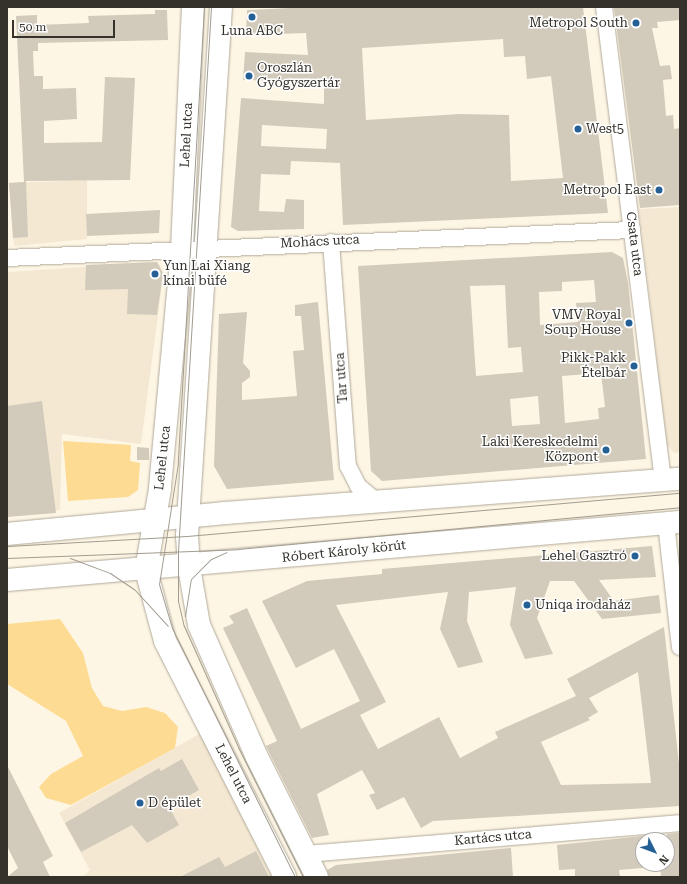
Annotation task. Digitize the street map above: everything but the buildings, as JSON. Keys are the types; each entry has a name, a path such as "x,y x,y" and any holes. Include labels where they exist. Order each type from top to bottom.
{"main road":[{"name":"Lehel utca","path":"193,7 182,250 154,519 146,570 165,640 285,877"},
{"name":"Lehel utca","path":"221,7 188,517 189,567 199,625 257,757 317,877"},
{"path":"7,534 154,519 672,480"},
{"name":"Róbert Károly körút","path":"7,580 189,567 673,522"}],"street":[{"name":"Csata utca","path":"604,7 632,230 672,480"},
{"name":"Mohács utca","path":"7,258 331,242 632,230"},
{"name":"Tar utca","path":"331,242 348,466 358,486 378,503"},
{"path":"673,522 680,647"},
{"name":"Kartács utca","path":"305,854 680,822"}],"shaded area":[{"path":"87,180 87,239 14,246 9,183"},
{"path":"680,207 680,452 674,453 667,445 639,209"},
{"path":"157,262 161,267 162,285 141,444 62,434 60,510 7,515 7,272"},
{"path":"63,441 131,445 130,461 140,463 138,490 128,497 68,501"},
{"path":"60,619 83,653 92,688 103,706 122,711 146,707 165,713 178,727 175,748 71,805 46,798 39,787 51,774 83,756 66,721 7,684 7,624"},
{"path":"201,733 272,877 83,877 90,870 59,813"}],"tram line":[{"path":"204,7 178,463 159,584 172,628 295,877"},
{"path":"211,7 178,552 178,601 184,626 238,747 303,877"},
{"path":"7,546 187,536 680,493"},
{"path":"7,558 238,549 680,507"},
{"path":"185,616 191,579 211,559 227,552"},
{"path":"70,558 110,573 134,589 168,626"}],"place":[{"name":"Luna ABC","path":"252,17"},
{"name":"Metropol South","path":"636,23"},
{"name":"Oroszlán Gyógyszertár","path":"249,76"},
{"name":"West5","path":"578,129"},
{"name":"Metropol East","path":"659,190"},
{"name":"Yun Lai Xiang kínai büfé","path":"155,274"},
{"name":"VMV Royal Soup House","path":"629,323"},
{"name":"Pikk-Pakk Ételbár","path":"634,366"},
{"name":"Laki Kereskedelmi Központ","path":"606,450"},
{"name":"Lehel Gasztró","path":"635,556"},
{"name":"Uniqa irodaház","path":"527,605"},
{"name":"D épület","path":"140,803"}]}
